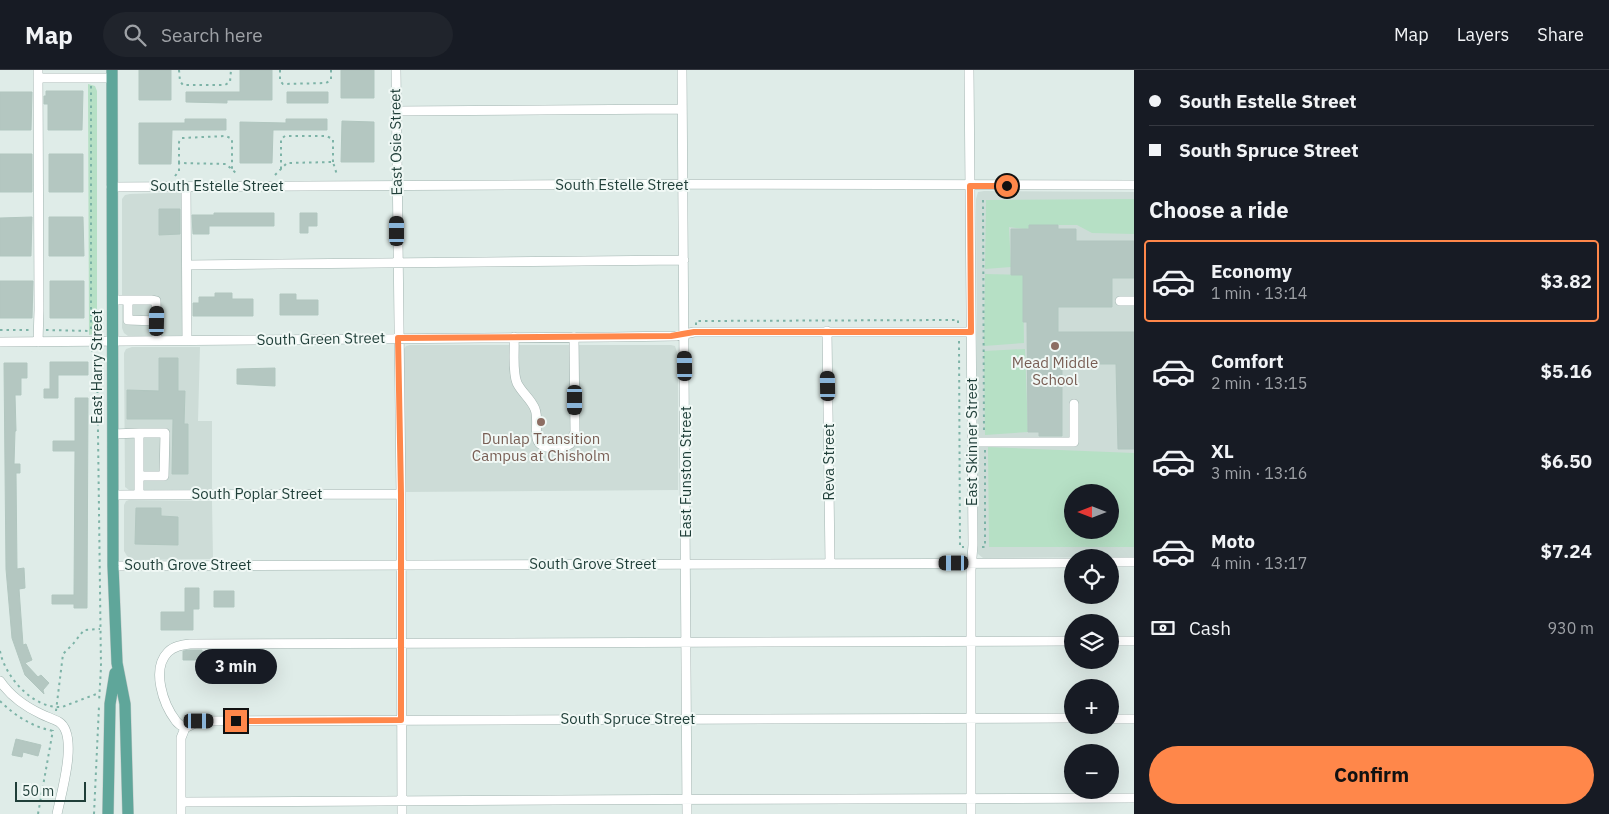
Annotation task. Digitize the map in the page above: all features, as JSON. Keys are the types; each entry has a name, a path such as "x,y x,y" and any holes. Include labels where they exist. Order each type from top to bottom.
{"main road":[{"name":"East Harry Street","path":"112,74 113,566 117,664 125,704 128,814"},
{"name":"East Harry Street","path":"108,814 110,704 117,664"}],"street":[{"name":"East Osie Street","path":"396,70 401,494 402,814"},
{"name":"East Funston Street","path":"682,70 687,814"},
{"name":"East Skinner Street","path":"970,70 973,442 971,814"},
{"path":"38,342 38,74 91,78 112,74"},
{"path":"396,111 682,109"},
{"name":"South Estelle Street","path":"111,187 683,184 1134,185"},
{"path":"186,186 187,340"},
{"path":"187,266 684,260"},
{"path":"112,300 156,301 157,340"},
{"path":"128,300 128,320 157,321"},
{"path":"1120,301 1134,301"},
{"name":"Reva Street","path":"827,331 830,563"},
{"name":"South Green Street","path":"0,342 676,336 696,332 971,332"},
{"path":"514,337 515,377 535,410 537,420 536,440 544,447 561,448 570,444 575,432 574,337"},
{"path":"973,442 1074,442 1074,404"},
{"path":"139,433 140,495"},
{"path":"113,434 165,433 164,476 140,476"},
{"name":"South Poplar Street","path":"113,495 401,494"},
{"path":"1119,562 1134,562"},
{"name":"South Grove Street","path":"113,566 1064,563"},
{"path":"181,814 181,738 185,728 176,723 164,699 159,677 161,662 168,651 180,645 1064,641"},
{"path":"1119,641 1134,641"},
{"path":"0,681 16,700 29,709 60,722 65,728 68,737 68,752 57,814"},
{"name":"South Spruce Street","path":"185,728 199,721 1064,718"},
{"path":"1119,718 1134,718"},
{"path":"181,802 402,799 1134,798"}],"path":[{"path":"180,70 180,81 183,85 226,85 230,82 231,70"},
{"path":"280,70 280,80 283,84 326,83 331,80 331,70"},
{"path":"91,78 92,355 97,356 100,667 94,814"},
{"path":"175,176 179,171 179,142 182,138 226,136 232,139 232,170"},
{"path":"281,169 281,139 285,136 326,136 333,139 332,162 337,175"},
{"path":"275,175 287,163 332,162"},
{"path":"179,163 226,164 238,176"},
{"path":"696,332 696,320 958,320 960,547 985,547 983,200"},
{"path":"0,650 10,676 23,691 42,703 56,708 62,707 99,693"},
{"path":"0,702 21,718 39,728 53,731"}],"shaded area":[{"name":"Mead Middle School","path":"984,191 1134,192 1134,557 1119,557 1119,549 1064,549 1064,557 983,558 978,554 976,199 978,192"},
{"path":"190,192 191,335 128,336 122,328 122,199 125,195 130,194"},
{"name":"Dunlap Transition Campus at Chisholm","path":"410,345 675,346 678,355 678,490 405,492 404,349"},
{"path":"132,347 200,347 198,421 212,421 212,489 129,490 125,487 124,353 126,349"},
{"path":"129,500 212,501 213,559 133,560 127,556 124,551 124,505"}],"green space":[{"path":"88,84 95,86 97,91 97,327 95,333 89,335"},
{"path":"1134,199 1134,234 1092,233 1077,225 1025,229 1009,227 1011,267 985,269 986,200"},
{"path":"985,274 1023,275 1024,343 984,346"},
{"path":"1025,349 1028,432 985,435 984,351"},
{"path":"988,447 1134,453 1134,547 989,547"}],"building":[{"path":"139,70 171,70 171,100 139,100"},
{"path":"240,70 272,70 272,100 227,100 227,103 186,102 186,92 240,92"},
{"path":"341,70 374,70 374,98 341,98"},
{"path":"46,91 83,91 82,130 48,130 48,104 44,104"},
{"path":"0,92 32,92 31,130 0,130"},
{"path":"287,92 328,92 328,103 287,103"},
{"path":"185,119 226,119 226,130 172,130 171,164 139,164 139,123 185,123"},
{"path":"286,119 327,119 327,130 273,130 272,163 240,163 240,122 286,123"},
{"path":"342,121 374,122 374,162 341,162"},
{"path":"0,154 32,154 32,192 0,192"},
{"path":"49,154 83,154 83,192 49,192"},
{"path":"159,209 180,209 180,234 159,235"},
{"path":"214,213 274,213 274,226 209,226 209,234 193,234 192,215 214,215"},
{"path":"300,213 317,213 317,226 308,226 308,233 300,233"},
{"path":"32,217 31,256 0,256 0,218"},
{"path":"49,217 83,217 84,256 49,256"},
{"name":"Mead Middle School","path":"1029,225 1058,225 1058,229 1076,229 1076,241 1134,241 1134,278 1112,278 1112,307 1058,307 1058,332 1134,332 1134,449 1118,449 1116,364 1068,364 1068,369 1062,369 1062,436 1039,436 1039,432 1028,432 1027,322 1023,322 1023,275 1011,275 1011,229 1029,229"},
{"path":"0,281 33,281 32,318 0,318"},
{"path":"50,281 84,281 84,318 50,318"},
{"path":"215,293 232,293 232,299 253,299 253,316 193,316 193,303 199,303 199,297 215,297"},
{"path":"280,294 296,294 296,300 318,300 318,315 280,315"},
{"path":"159,358 178,358 178,391 185,391 184,424 188,424 188,474 172,474 173,419 127,419 127,390 159,391"},
{"path":"50,362 88,362 88,375 58,375 58,398 44,398 44,389 50,389"},
{"path":"4,363 27,363 27,378 21,378 21,395 15,395 16,431 14,464 20,464 20,473 16,473 17,569 24,568 25,588 19,589 23,645 26,644 32,660 25,663 38,677 41,675 49,683 43,690 44,694 25,675 12,638 6,569"},
{"path":"275,368 275,386 237,384 237,369"},
{"path":"75,398 88,398 87,608 74,608 74,604 52,604 52,595 74,595 75,451 53,451 53,441 75,441"},
{"path":"136,508 161,508 161,516 178,517 178,545 135,544"},
{"path":"185,588 199,588 199,609 193,609 193,630 161,630 161,612 185,612"},
{"path":"214,591 234,591 234,607 214,607"},
{"path":"202,650 202,660 183,660 183,651"},
{"path":"16,739 41,745 38,756 23,752 22,757 12,755"}],"place":[{"name":"Mead Middle School","path":"1055,346"},
{"name":"Dunlap Transition Campus at Chisholm","path":"541,422"}],"route":[{"path":"236,721 401,720 401,494 398,338 676,336 694,332 971,332 970,186 1007,186"}]}
